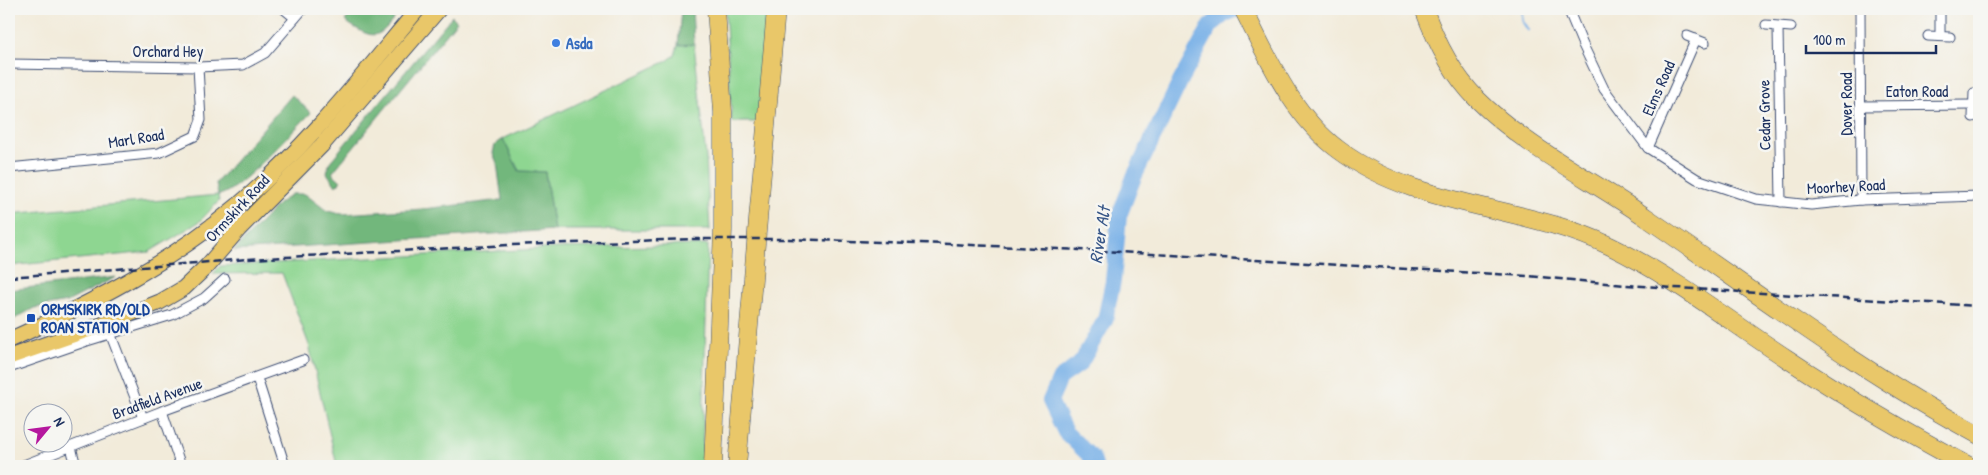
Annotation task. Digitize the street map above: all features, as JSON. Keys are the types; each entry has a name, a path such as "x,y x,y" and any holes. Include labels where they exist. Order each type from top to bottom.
{"highway":[{"name":"Ormskirk Road","path":"9,340 66,315 112,291 182,248 237,206 277,169 342,100 418,9"},
{"name":"Ormskirk Road","path":"9,357 110,322 160,302 184,288 208,266 239,229 322,146 439,9"},
{"path":"713,466 723,230 723,112 716,9"},
{"path":"736,466 776,9"},
{"path":"1243,9 1271,65 1301,113 1321,134 1364,168 1386,179 1415,189 1531,218 1586,236 1615,248 1652,269 1874,413 1969,466"},
{"path":"1424,9 1442,52 1450,65 1473,95 1499,119 1530,142 1651,220 1807,329 1892,384 1979,435"}],"street":[{"path":"284,9 295,18"},
{"name":"Orchard Hey","path":"9,64 198,67 242,65 265,53 303,9"},
{"name":"Moorhey Road","path":"1568,9 1604,88 1648,148 1696,180 1756,200 1811,205 1861,200 1979,196"},
{"name":"Dover Road","path":"1860,9 1861,200"},
{"path":"1928,36 1945,36 1940,9"},
{"path":"1766,25 1791,27"},
{"name":"Cedar Grove","path":"1778,27 1781,202"},
{"name":"Elms Road","path":"1648,148 1691,38 1705,43"},
{"name":"Marl Road","path":"9,168 159,153 180,145 195,136 201,120 198,67"},
{"path":"1973,118 1974,93"},
{"name":"Eaton Road","path":"1861,106 1973,105"},
{"path":"9,368 110,333 172,315 204,298 225,279"},
{"path":"110,333 143,418"},
{"name":"Bradfield Avenue","path":"72,447 143,418 303,360"},
{"path":"257,378 285,466"},
{"path":"162,411 180,466"},
{"path":"72,451 76,466"},
{"name":"Bradfield Avenue","path":"21,466 58,452"}],"green space":[{"path":"354,9 402,9 383,31 371,35 345,21"},
{"path":"681,9 692,9 694,44 678,45"},
{"path":"725,9 769,9 758,122 732,122"},
{"path":"452,16 457,21 332,173 341,181 336,186 327,173 329,163"},
{"path":"694,44 706,157 710,230 554,230 545,172 519,171 503,139 667,61 675,55 678,45"},
{"path":"292,95 311,113 251,173 227,192 218,195 216,183"},
{"path":"503,139 519,171 545,172 554,230 234,251 278,204 292,194 305,194 327,211 342,214 423,209 502,200 497,163 493,153 495,145"},
{"path":"218,195 219,201 199,222 149,252 9,266 9,214"},
{"path":"708,245 702,466 337,466 309,345 282,273 213,274 220,266 558,248"},
{"path":"116,277 67,302 34,308 9,322 9,290"}],"waterway":[{"name":"River Alt","path":"1095,466 1093,459 1065,432 1050,401 1060,378 1080,364 1105,320 1113,281 1119,216 1134,177 1181,80 1211,25 1225,14 1237,9"},
{"path":"1521,9 1523,22 1528,30"}],"railway":[{"path":"9,277 249,259 510,245 694,239 784,239 1102,251 1528,276 1626,285 1979,306"}],"place":[{"name":"Asda","path":"556,43"},
{"name":"ORMSKIRK RD/OLD ROAN STATION","path":"31,318"}]}
